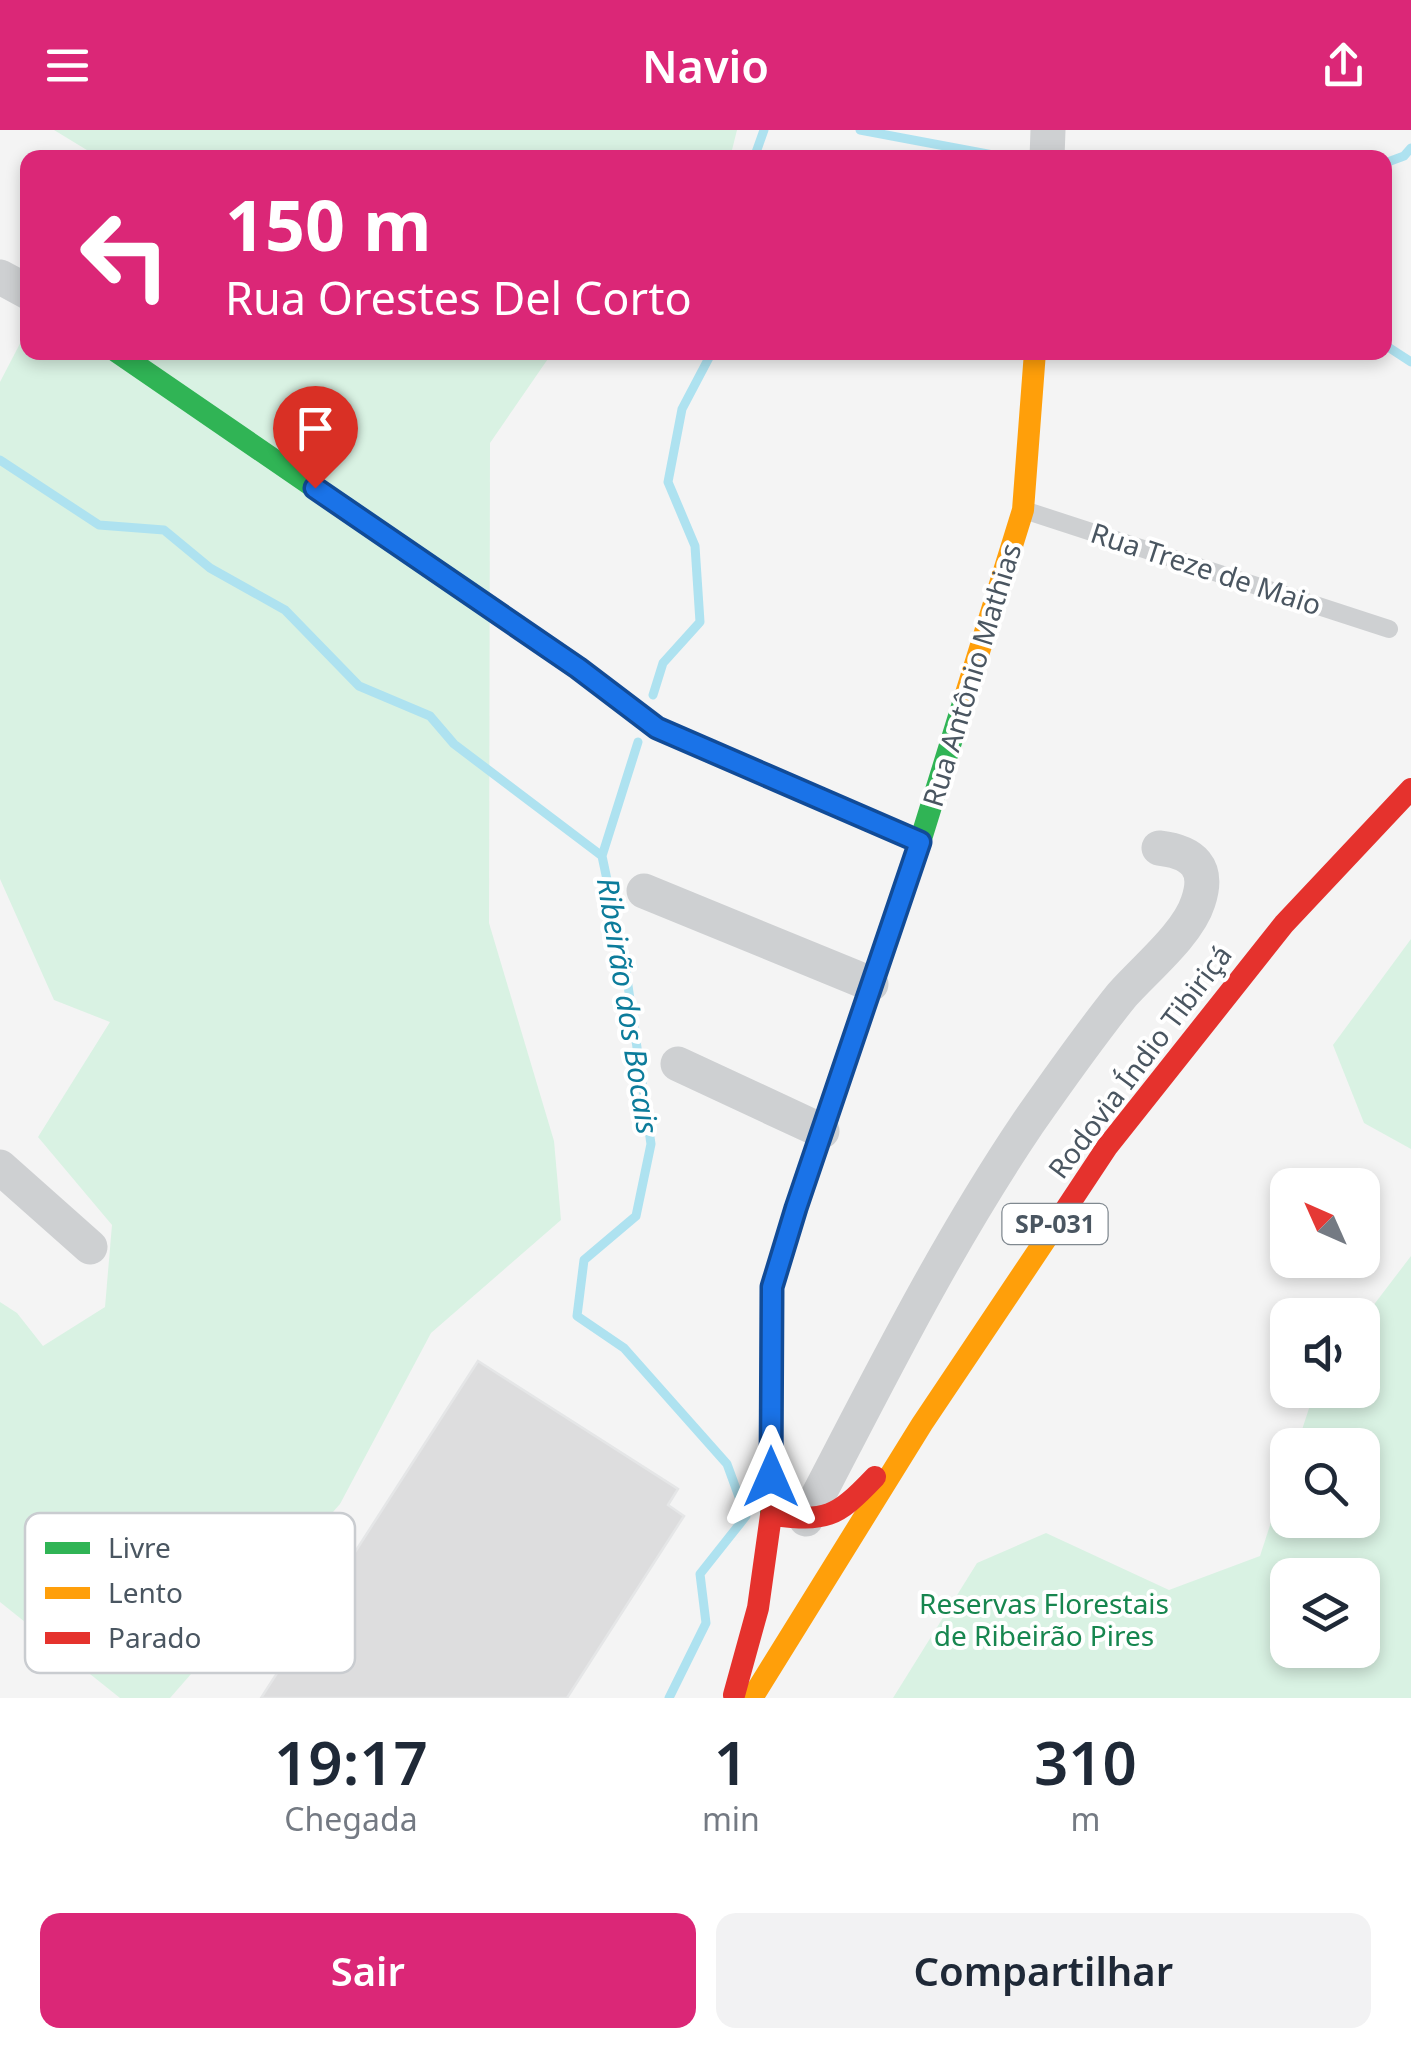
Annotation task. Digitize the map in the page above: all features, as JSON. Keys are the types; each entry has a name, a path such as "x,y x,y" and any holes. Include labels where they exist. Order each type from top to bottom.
{"main road":[{"path":"130,360 578,668 657,728 920,842"},
{"name":"Rua Antônio Mathias","path":"734,1698 758,1608 770,1514 772,1287 920,842 1024,510 1035,360"},
{"name":"Rodovia Índio Tibiriçá","path":"752,1698 922,1424 1107,1147 1284,924 1411,789"},
{"path":"770,1514 818,1519 839,1509 861,1492 922,1424"}],"street":[{"path":"806,1519 942,1261 1025,1128 1074,1056 1192,918 1203,876 1195,861 1178,850 1159,848"},
{"path":"644,891 871,984"},
{"path":"678,1064 822,1131"},
{"path":"0,1166 90,1246"}],"lane":[{"name":"Rua Treze de Maio","path":"1024,510 1389,629"}],"green space":[{"path":"54,130 737,130 732,150 87,150"},
{"path":"20,343 20,360 547,360 490,443 489,923 554,1141 561,1220 431,1333 332,1513 25,1513 25,1622 0,1602 0,1302 17,1313 43,1346 105,1307 112,1225 38,1137 110,1022 54,1000 0,879 0,382"},
{"path":"1411,939 1411,1149 1364,1123 1333,1045"},
{"name":"Reservas Florestais de Ribeirão Pires","path":"1411,1256 1411,1698 893,1698 977,1563 1046,1533 1169,1590 1260,1556 1270,1525 1270,1538 1380,1538 1380,1428 1303,1428 1309,1408 1380,1408 1379,1298"},
{"path":"89,1673 192,1673 170,1698 120,1698"}],"building":[{"path":"478,1361 678,1489 668,1505 684,1516 567,1698 261,1698 277,1673 355,1673 355,1552"}],"waterway":[{"name":"Ribeirão dos Bocais","path":"757,150 764,130"},
{"path":"860,130 966,150"},
{"path":"1392,160 1411,148"},
{"path":"1392,350 1411,362"},
{"name":"Ribeirão dos Bocais","path":"653,695 663,663 700,622 695,546 668,482 682,409 708,360"},
{"path":"0,460 99,525 164,530 210,568 285,610 359,686 430,716 454,744 602,856"},
{"name":"Ribeirão dos Bocais","path":"638,742 602,856 625,965 651,1144 636,1216 584,1260 577,1316 624,1348 727,1464 746,1516 700,1574 706,1623 669,1698"}],"traffic: fast":[{"path":"129,360 531,636"},
{"path":"771,1515 772,1287 964,700"}],"traffic: slow":[{"path":"964,700 1023,510 1034,360"},
{"path":"531,636 657,728 920,842"},
{"path":"752,1698 922,1424 1052,1230"}],"traffic: jam":[{"path":"1052,1230 1107,1147 1284,924 1411,789"},
{"path":"734,1695 758,1608 771,1515 805,1518 829,1514 850,1501 875,1477"}],"route":[{"path":"315,488 578,668 657,728 920,842 772,1287 771,1477"}]}
